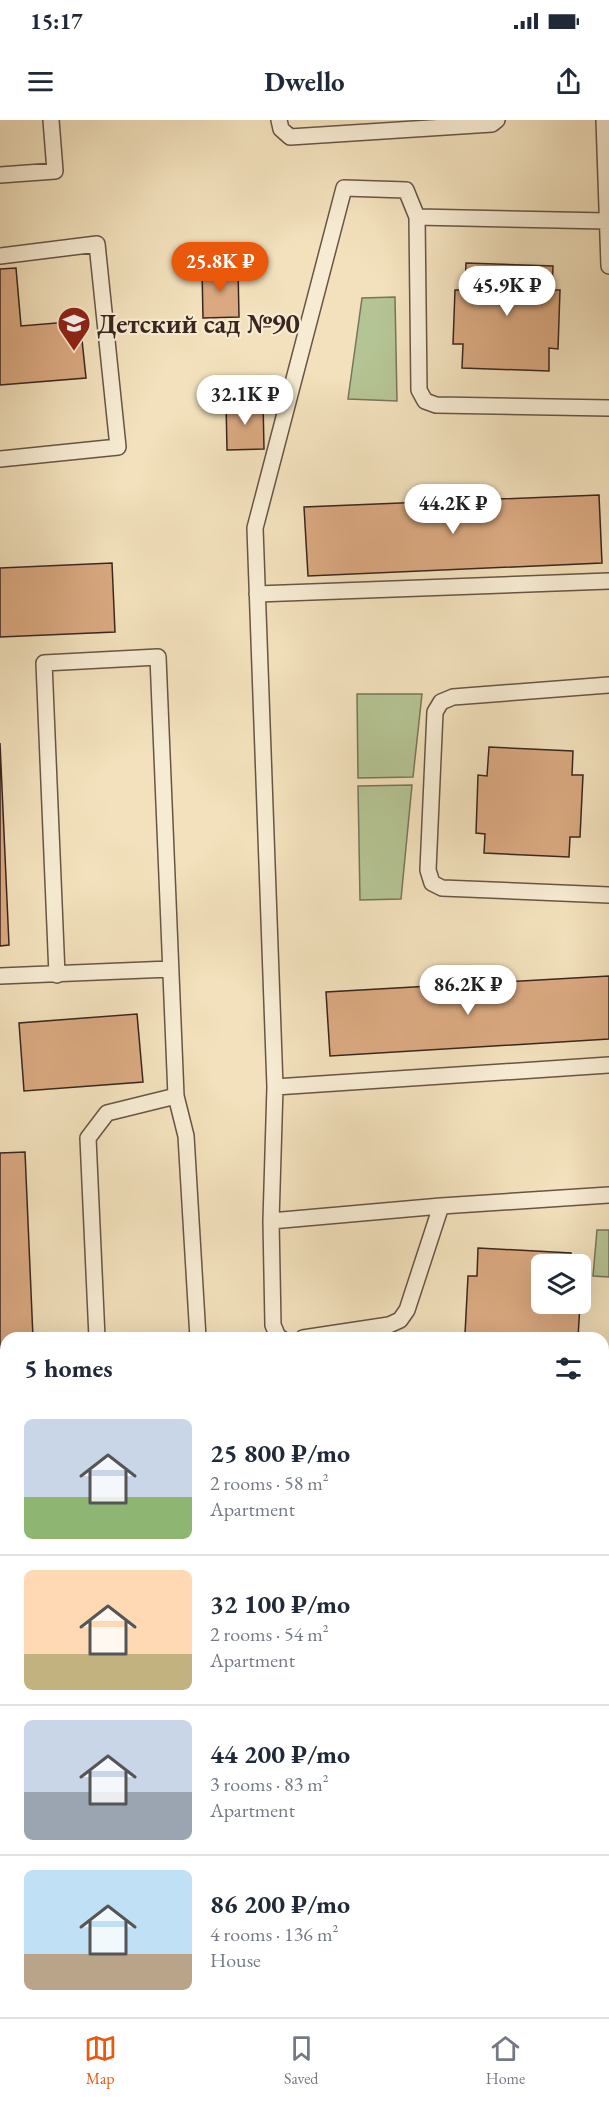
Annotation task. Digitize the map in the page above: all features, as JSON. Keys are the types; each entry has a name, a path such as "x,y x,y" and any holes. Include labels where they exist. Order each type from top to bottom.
{"lane":[{"path":"0,175 55,171 51,120"},
{"path":"279,120 281,129 290,137 492,124 497,120"},
{"path":"604,120 609,266"},
{"path":"276,1332 273,1325 271,1221 275,1087 255,528 344,188 406,190 417,217 419,390 425,401 436,405 609,408"},
{"path":"417,217 607,221"},
{"path":"0,256 97,244 118,447 0,459"},
{"path":"257,594 609,581"},
{"path":"57,975 44,663 158,657 176,1096 186,1136 198,1332"},
{"path":"609,685 453,697 441,702 435,712 428,870 432,883 442,888 609,896"},
{"path":"0,976 170,969"},
{"path":"275,1087 609,1065"},
{"path":"97,1332 88,1138 107,1113 176,1096"},
{"path":"271,1221 441,1206 609,1195"},
{"path":"343,1332 389,1325 400,1320 407,1310 441,1206"}],"green space":[{"path":"395,297 397,401 348,399 362,298"},
{"path":"357,694 422,694 413,777 358,778"},
{"path":"412,785 401,899 360,900 358,786"},
{"path":"597,1230 609,1230 609,1277 593,1276"}],"building":[{"path":"466,263 553,266 552,290 560,290 558,349 549,348 549,371 462,368 463,344 453,344 455,290 465,290"},
{"path":"16,268 21,326 80,321 86,378 0,385 0,269"},
{"path":"238,268 239,317 203,318 202,269"},
{"path":"263,401 264,449 227,450 226,402"},
{"path":"599,495 602,563 308,576 304,507"},
{"path":"112,563 115,632 0,637 0,568"},
{"path":"0,743 9,945 0,946"},
{"path":"489,747 573,751 572,775 583,775 580,837 570,837 569,857 484,853 485,834 476,833 478,775 487,776"},
{"path":"609,976 609,1039 330,1056 326,992"},
{"path":"137,1014 143,1082 24,1091 19,1023"},
{"path":"25,1152 33,1332 0,1332 0,1153"},
{"path":"478,1248 571,1253 531,1254 531,1314 579,1314 578,1332 465,1332 468,1276 477,1276"}],"place":[{"name":"Детский сад №90","path":"74,352"}]}
